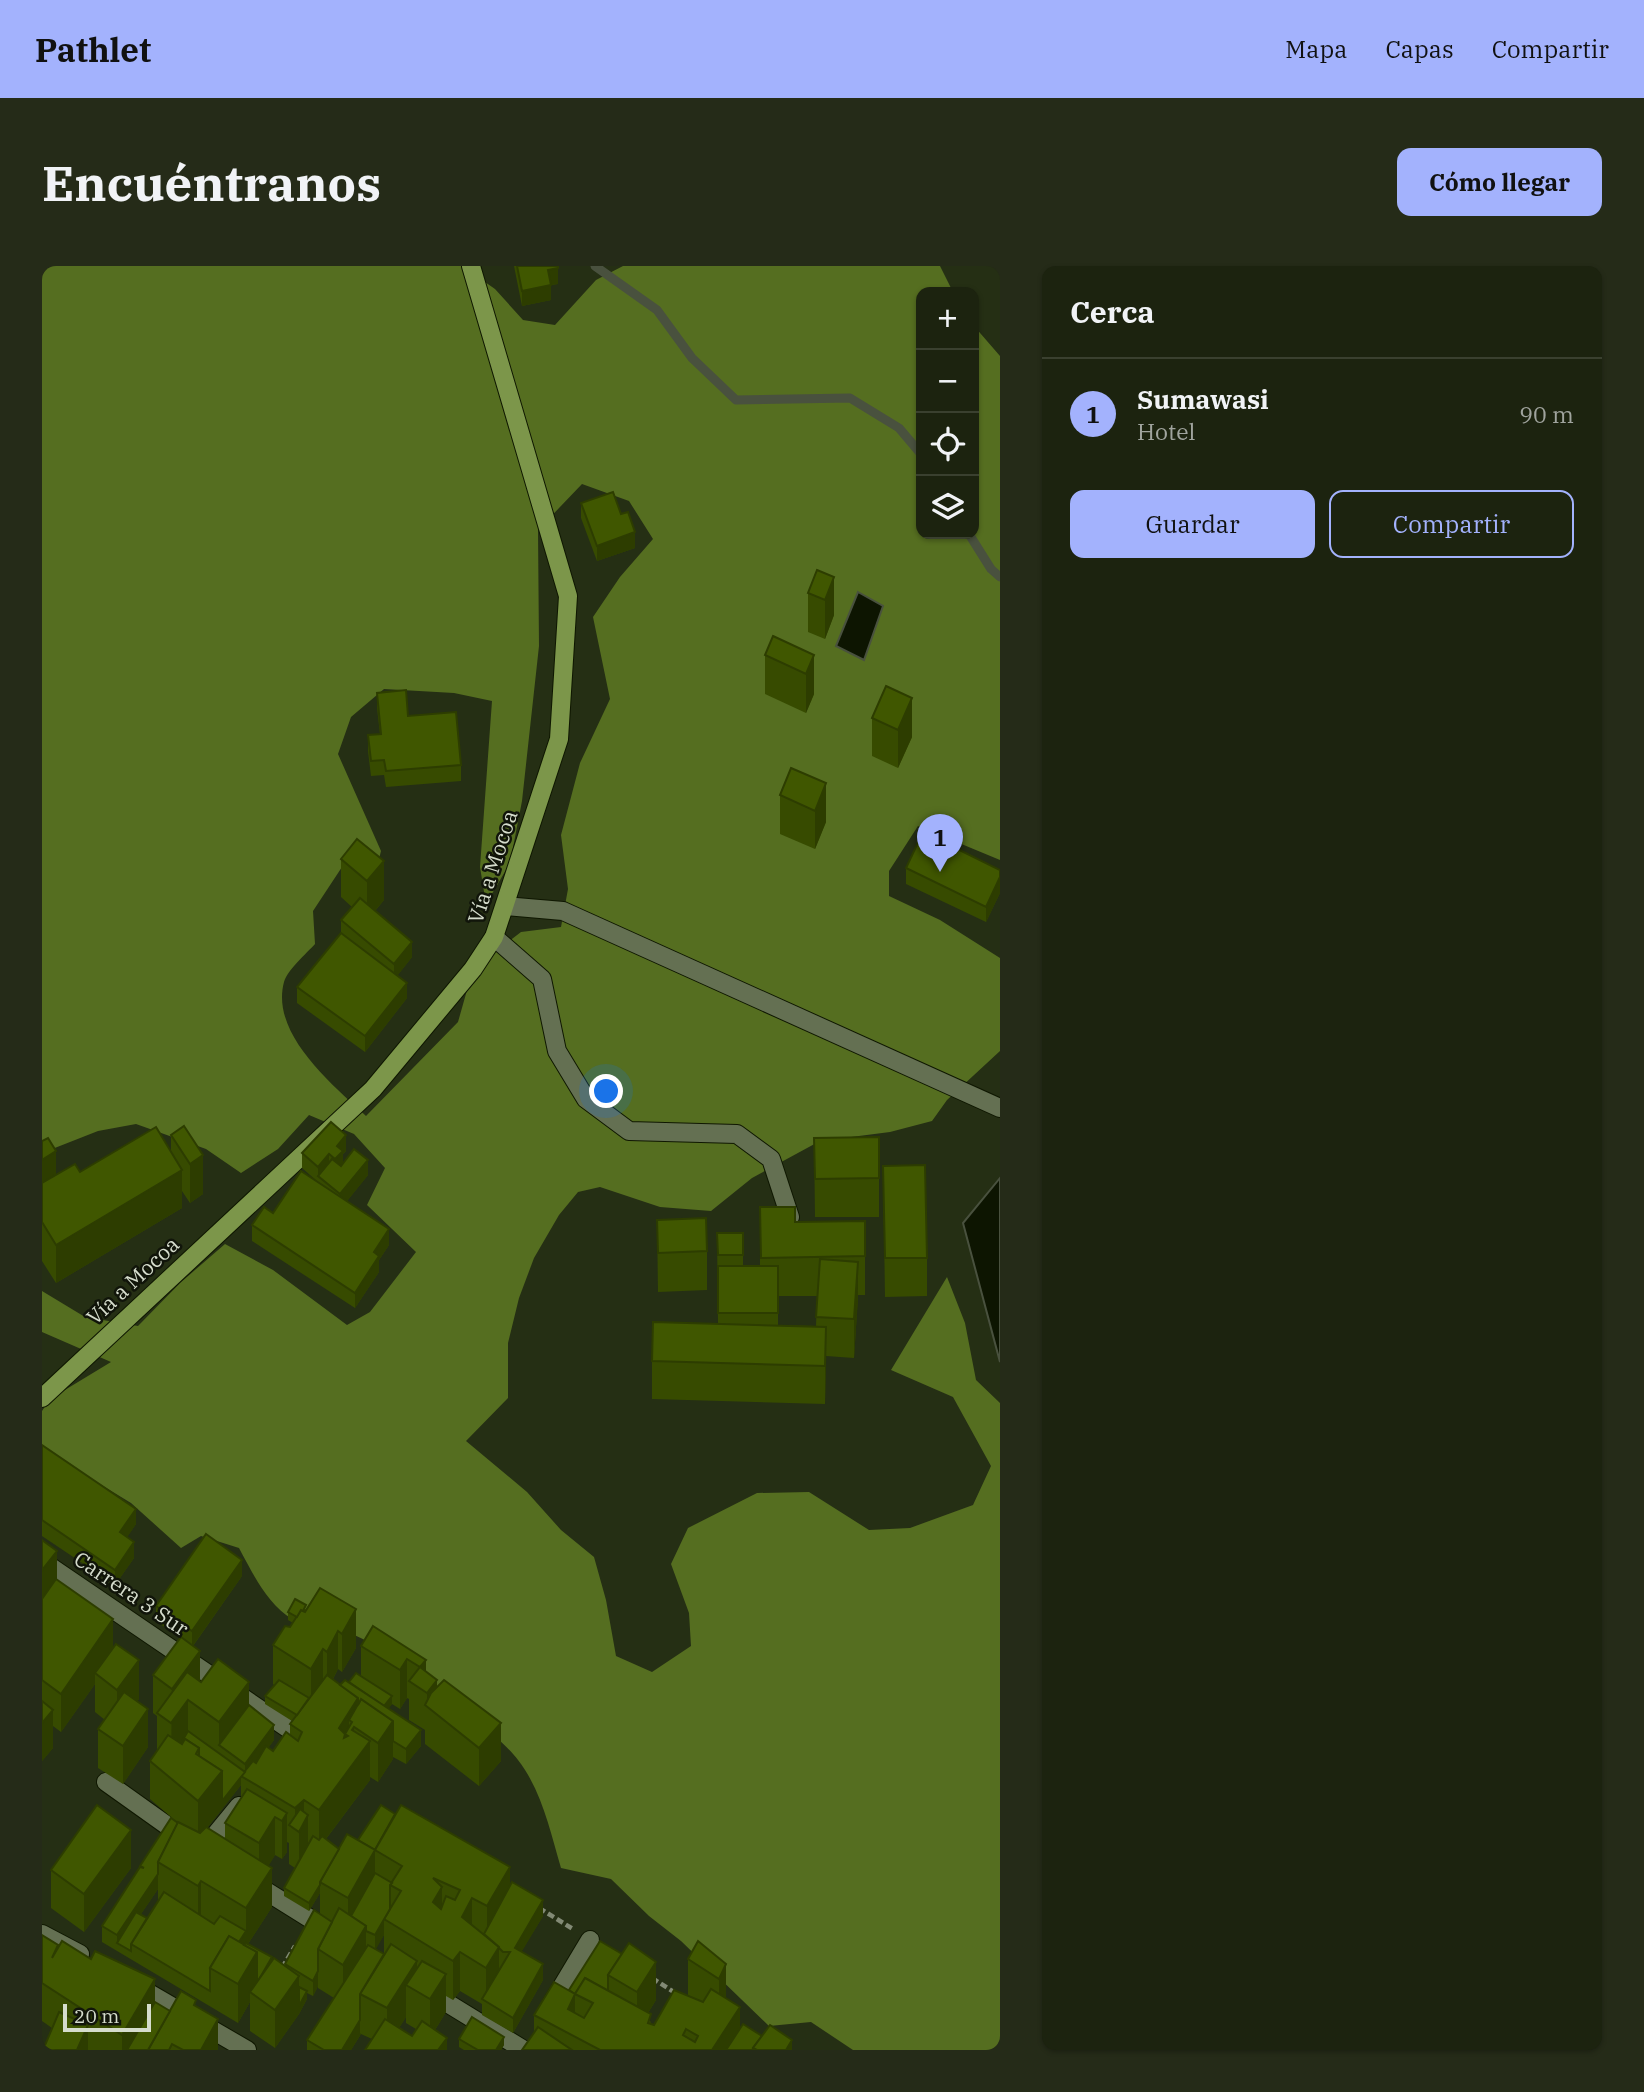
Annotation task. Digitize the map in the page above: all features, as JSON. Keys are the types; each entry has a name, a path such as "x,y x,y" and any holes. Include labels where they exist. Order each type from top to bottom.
{"main road":[{"name":"Vía a Mocoa","path":"42,1398 373,1089 473,969 494,937 506,906 559,739 568,596 471,266"}],"street":[{"path":"506,906 563,911 1000,1108"},
{"path":"494,937 542,979 557,1051 586,1099 629,1131 737,1134 771,1159 790,1217"},
{"name":"Carrera 3 Sur","path":"42,1561 299,1736 281,1757"},
{"path":"106,1782 207,1854 255,1788"},
{"path":"235,1872 348,1942"},
{"path":"42,1934 93,1961"},
{"path":"544,2017 590,1940"},
{"path":"118,1975 247,2050"},
{"path":"407,1978 526,2047"}],"path":[{"path":"279,1973 313,1921"}],"green space":[{"path":"42,266 462,266 495,289 523,320 555,325 596,280 623,266 940,266 950,287 916,287 916,539 979,539 979,332 1000,356 1000,860 918,826 889,871 889,896 940,920 1000,958 1000,1051 947,1100 932,1121 890,1132 820,1141 752,1178 711,1211 660,1207 600,1187 578,1192 559,1215 534,1258 519,1298 508,1343 508,1398 466,1441 527,1492 561,1530 594,1557 606,1600 616,1656 652,1672 691,1646 689,1613 671,1564 688,1528 757,1493 809,1492 869,1530 910,1528 973,1505 991,1466 953,1397 891,1370 947,1277 965,1323 976,1380 1000,1403 1000,2050 853,2050 811,2022 769,2026 681,1941 649,1916 611,1879 561,1868 544,1812 526,1772 505,1746 465,1710 416,1673 371,1644 354,1635 299,1622 283,1613 261,1587 239,1548 201,1536 181,1548 131,1503 42,1449 42,1411 50,1399 111,1362 42,1332 42,1291 85,1317 138,1326 180,1283 225,1244 273,1270 347,1325 370,1312 416,1252 367,1205 385,1168 354,1134 309,1115 278,1149 241,1173 206,1149 136,1124 98,1131 42,1153","holes":["582,484 629,501 653,539 620,577 593,617 610,699 580,763 561,835 568,889 561,927 521,932 473,969 458,1022 366,1116 307,1057 286,1021 282,1001 286,977 315,944 313,911 342,867 376,871 381,851 338,754 351,717 384,689 454,693 492,701 480,867 486,904 510,863 522,801 539,646 538,530"]}],"shaded area":[{"path":"858,592 883,606 864,660 836,646"},
{"path":"1000,1178 1000,1362 963,1223"}],"building":[{"path":"517,266 558,268 548,270 551,285 522,291"},
{"path":"613,492 621,514 628,512 635,532 597,546 581,503"},
{"path":"817,570 834,577 825,600 808,593"},
{"path":"773,636 814,655 806,674 765,655"},
{"path":"886,686 912,698 898,730 872,718"},
{"path":"406,690 408,716 456,712 461,765 386,771 384,760 371,761 368,735 381,734 377,693"},
{"path":"791,768 826,783 815,811 780,795"},
{"path":"923,832 1000,870 1000,877 986,907 906,868"},
{"path":"357,839 384,861 367,881 341,859"},
{"path":"360,898 412,942 394,964 341,920"},
{"path":"341,933 407,983 365,1036 297,987"},
{"path":"331,1122 346,1135 337,1146 343,1151 335,1159 329,1154 318,1167 302,1153"},
{"path":"184,1126 203,1155 190,1164 171,1135"},
{"path":"156,1127 182,1170 56,1245 42,1222 42,1183 75,1164 80,1172"},
{"path":"879,1137 879,1178 815,1179 814,1138"},
{"path":"48,1138 56,1151 42,1160 42,1141"},
{"path":"354,1149 368,1160 340,1194 318,1176 332,1159 341,1166"},
{"path":"925,1165 927,1258 885,1258 883,1166"},
{"path":"301,1171 389,1229 374,1252 379,1256 355,1293 252,1225 264,1207 273,1213"},
{"path":"760,1207 795,1207 795,1222 865,1221 865,1256 761,1258"},
{"path":"706,1218 707,1251 658,1253 657,1220"},
{"path":"717,1233 743,1233 743,1255 718,1255"},
{"path":"820,1259 858,1262 854,1319 816,1317"},
{"path":"718,1266 778,1266 778,1313 718,1313"},
{"path":"653,1322 826,1327 825,1366 652,1361"},
{"path":"42,1445 136,1509 120,1532 134,1542 115,1570 42,1520"},
{"path":"206,1534 242,1560 192,1631 156,1606"},
{"path":"42,1540 57,1551 42,1570"},
{"path":"56,1579 113,1619 61,1694 42,1680 42,1599"},
{"path":"320,1588 356,1609 342,1634 338,1631 327,1652 323,1649 311,1669 273,1645 285,1626 290,1627 301,1610 305,1612"},
{"path":"295,1599 306,1605 297,1617 288,1612"},
{"path":"373,1626 426,1660 420,1667 407,1659 400,1670 361,1646"},
{"path":"181,1637 200,1651 172,1689 153,1675"},
{"path":"116,1644 139,1660 117,1690 95,1673"},
{"path":"218,1659 249,1682 219,1722 188,1700 171,1723 157,1713 187,1672 201,1682"},
{"path":"420,1667 437,1680 427,1693 409,1681"},
{"path":"356,1673 392,1696 384,1706 349,1682"},
{"path":"327,1675 358,1698 339,1728 345,1734 352,1722 349,1720 361,1699 393,1721 378,1743 354,1727 352,1730 370,1741 319,1810 304,1800 295,1808 241,1776 253,1761 256,1763 266,1746 273,1751 286,1732 298,1741 302,1732 290,1724"},
{"path":"279,1680 309,1698 297,1715 265,1696"},
{"path":"345,1680 421,1730 406,1749 393,1741 393,1721 361,1699 358,1705 358,1698 340,1685"},
{"path":"444,1680 501,1723 479,1748 425,1705 431,1693"},
{"path":"124,1692 148,1709 123,1746 98,1729"},
{"path":"42,1701 53,1710 42,1723"},
{"path":"249,1705 274,1725 245,1764 219,1745"},
{"path":"188,1731 245,1772 222,1801 222,1771 199,1756 199,1748 185,1739 181,1743"},
{"path":"168,1735 182,1744 185,1739 199,1748 196,1754 222,1771 198,1801 150,1761"},
{"path":"247,1789 287,1813 282,1821 275,1817 259,1843 225,1823"},
{"path":"97,1805 131,1830 84,1894 51,1870"},
{"path":"381,1805 395,1814 375,1850 358,1840"},
{"path":"401,1805 510,1867 487,1906 472,1898 462,1917 499,1947 486,1968 460,1952 453,1961 384,1919 401,1891 390,1885 402,1866 375,1850","holes":["433,1878 460,1890 455,1900 446,1896 441,1909 433,1902 442,1887"]},
{"path":"300,1809 308,1815 299,1832 289,1825"},
{"path":"171,1818 178,1823 158,1862 158,1874 117,1935 102,1926 140,1867 144,1868 140,1866"},
{"path":"178,1822 200,1833 206,1827 272,1868 246,1908 201,1881 198,1886 158,1862"},
{"path":"347,1834 375,1850 348,1898 320,1882"},
{"path":"313,1836 319,1840 322,1836 339,1849 309,1903 284,1888"},
{"path":"375,1873 392,1883 390,1909 375,1935 366,1931 366,1926 351,1916"},
{"path":"512,1882 543,1900 515,1948 543,1964 513,2018 482,1999 510,1952 503,1952 484,1934"},
{"path":"164,1892 214,1924 220,1916 246,1931 239,1942 229,1936 210,1968 210,1991 131,1944"},
{"path":"339,1908 366,1926 343,1965 318,1949"},
{"path":"314,1910 332,1922 318,1949 318,1971 313,1981 285,1964"},
{"path":"136,1912 147,1918 131,1944 131,1951 117,1943"},
{"path":"42,1935 58,1945 52,1958 62,1941 91,1959 95,1951 155,1979 122,2035 42,1983"},
{"path":"229,1936 257,1952 238,1984 210,1968"},
{"path":"600,1941 622,1954 608,1975 608,1991 585,1978 575,1994 569,1990"},
{"path":"698,1941 726,1964 719,1979 688,1959"},
{"path":"246,1943 272,1957 257,1983 257,1952 244,1945"},
{"path":"629,1943 656,1962 637,1992 608,1975"},
{"path":"391,1944 417,1961 387,2008 360,1994"},
{"path":"368,1945 384,1954 360,1994 360,2020 342,2050 324,2050 307,2040"},
{"path":"274,1958 299,1976 275,2010 250,1992"},
{"path":"422,1961 446,1974 430,1999 406,1985"},
{"path":"585,1978 651,2014 648,2023 654,2025 674,1990 703,2002 711,1989 740,2007 712,2050 600,2050 534,2015 554,1982 575,1994","holes":["575,1994 593,2003 584,2018 568,2009","686,2029 698,2036 695,2042 683,2035"]},
{"path":"299,1987 307,1991 299,2006"},
{"path":"181,1991 196,2000 194,2005 218,2019 201,2050 183,2050 172,2044 169,2050 148,2050"},
{"path":"155,2002 170,2011 148,2050 127,2050"},
{"path":"59,2012 88,2025 77,2050 43,2050"},
{"path":"472,2017 504,2037 496,2050 478,2050 459,2039"},
{"path":"385,2019 412,2036 422,2021 447,2038 438,2050 365,2050"},
{"path":"743,2024 762,2036 753,2050 726,2050"},
{"path":"770,2025 792,2040 786,2050 753,2048"},
{"path":"538,2027 572,2050 522,2050"}],"waterway":[{"path":"595,266 657,310 692,358 736,400 850,398 899,428 916,448"},
{"path":"972,539 991,569 1000,577"}],"place":[{"name":"Sumawasi","path":"940,872"}]}
